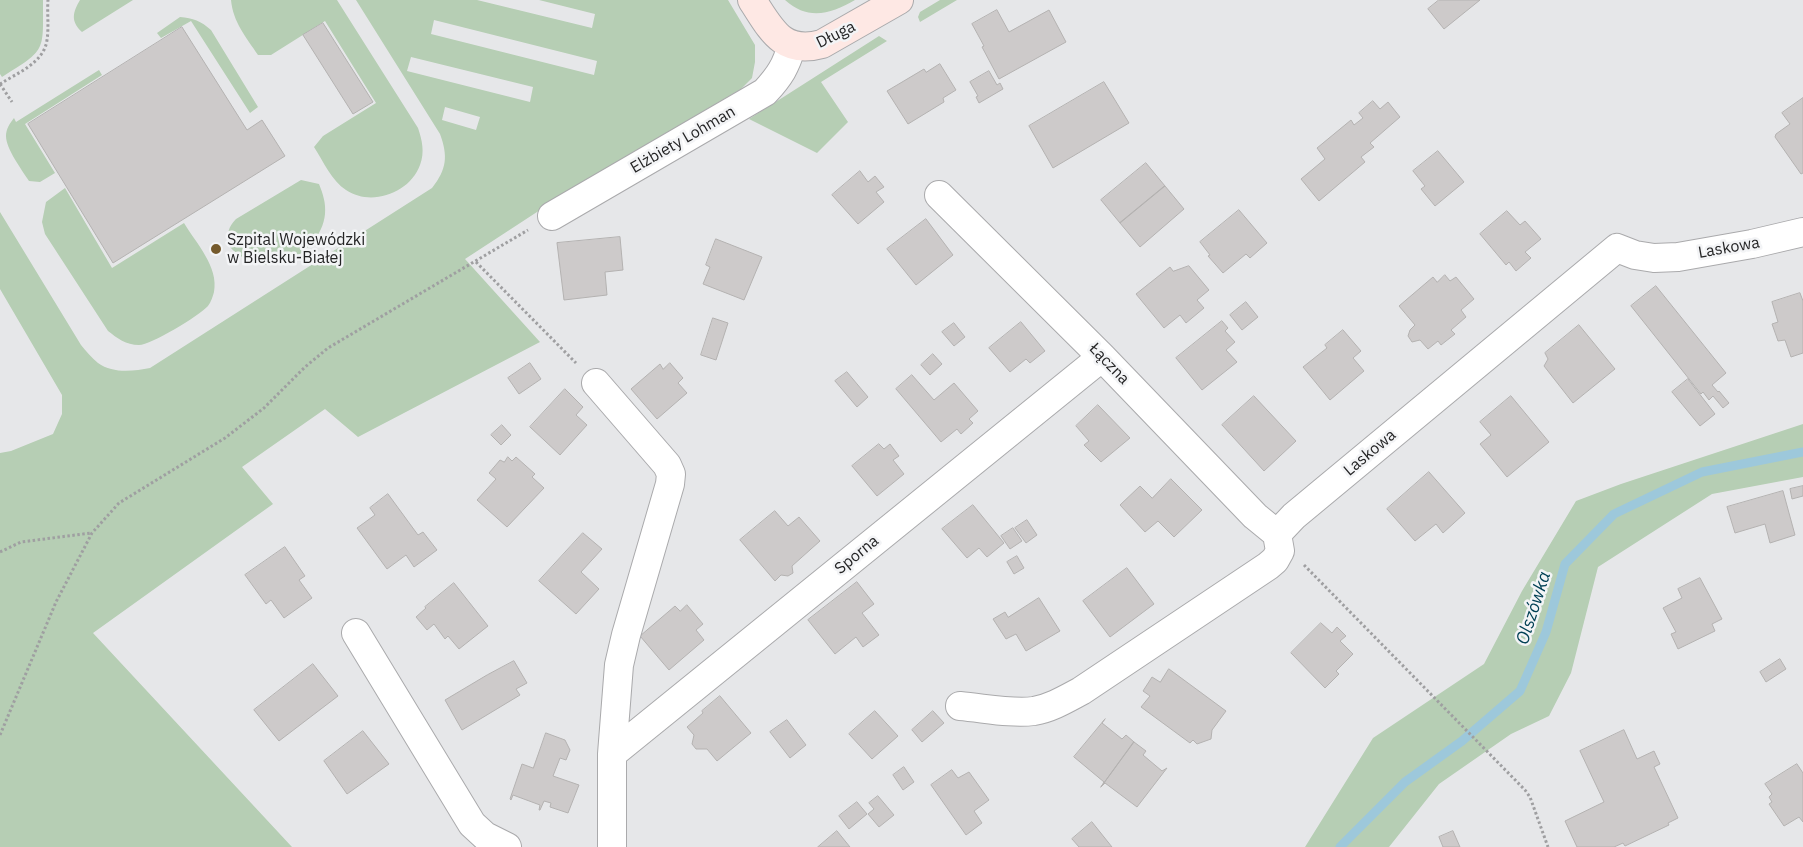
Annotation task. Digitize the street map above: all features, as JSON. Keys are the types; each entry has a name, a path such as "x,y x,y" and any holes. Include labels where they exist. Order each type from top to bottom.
{"street":[{"path":"752,0 782,38"},
{"name":"Długa","path":"782,38 810,47 822,44 899,0"},
{"name":"Elżbiety Lohman","path":"552,216 765,92 782,72 782,38"},
{"name":"Łączna","path":"939,195 1102,356 1255,516 1278,543"},
{"name":"Laskowa","path":"960,706 1034,711 1056,704 1081,691 1268,566 1275,560 1278,543 1294,516 1616,248 1635,255 1654,258 1678,257 1752,244 1803,232"},
{"name":"Sporna","path":"612,754 1102,356"},
{"path":"596,383 667,465 671,474 670,484 626,635 620,665 612,754 612,847"},
{"path":"356,633 472,824 485,836 507,847"}],"path":[{"path":"12,102 0,84 31,65 44,50 47,40 48,0"},
{"path":"0,735 56,602 92,533 119,502 226,438 264,408 305,367 328,348 552,216"},
{"path":"476,262 596,383"},
{"path":"0,552 20,542 92,533"},
{"path":"1278,543 1302,562 1530,797 1548,847"}],"green space":[{"path":"0,0 43,0 43,30 39,48 35,54 2,77 0,74"},
{"path":"80,0 133,0 82,32 74,20"},
{"path":"231,0 337,0 418,128 421,137 422,160 415,175 408,183 399,190 378,197 356,195 346,190 336,181 314,147 323,136 376,103 325,21 271,55 258,55 237,22"},
{"path":"356,0 477,0 592,28 595,14 539,0 728,0 755,45 755,62 752,78 741,89 586,180 465,259 540,342 358,437 325,409 242,467 273,504 93,633 292,847 0,847 0,453 11,451 53,434 62,414 62,395 0,289 0,212 81,345 91,357 110,369 130,371 150,368 432,188 441,175 445,162 440,134","holes":["434,20 597,61 594,75 431,34","411,57 533,87 530,102 407,71","445,107 480,117 476,130 442,120"]},
{"path":"785,0 855,0 828,12 811,13 794,7"},
{"path":"940,0 957,0 920,22 918,17 920,12"},
{"path":"180,17 197,21 211,30 258,107 250,113 191,21 161,38 157,33"},
{"path":"879,36 887,41 821,82 848,122 817,153 749,119"},
{"path":"99,70 102,75 25,124 55,173 40,182 29,181 15,159 7,141 6,136 10,124 14,118 16,122"},
{"path":"301,180 319,184 324,199 324,222 311,244 302,253 291,259 270,265 258,264 237,254 228,245 229,231 236,219"},
{"path":"65,188 112,268 184,223 210,264 213,273 214,292 208,306 175,329 145,344 134,345 118,339 108,331 45,234 42,222 46,202"},
{"path":"1803,424 1803,477 1712,494 1598,567 1571,673 1549,716 1511,734 1439,784 1389,847 1305,847 1373,738 1484,664 1522,591 1576,501 1621,484"}],"building":[{"path":"1439,0 1480,0 1444,29 1428,9"},
{"path":"997,10 1009,32 1049,10 1066,42 999,79 972,24"},
{"path":"323,23 373,102 353,114 303,35"},
{"path":"182,27 247,130 262,120 285,156 113,263 28,124"},
{"path":"940,64 956,90 943,98 944,102 908,124 887,91 924,69 926,72"},
{"path":"989,71 997,85 1000,83 1003,89 979,103 976,97 978,96 970,82"},
{"path":"1104,82 1129,123 1053,168 1029,126"},
{"path":"1803,98 1803,173 1801,174 1775,137 1776,134 1790,124 1782,113"},
{"path":"1373,101 1380,109 1388,102 1400,117 1370,143 1374,147 1361,157 1365,162 1319,201 1301,179 1325,159 1317,148 1351,120 1354,125 1363,118 1359,113"},
{"path":"1438,151 1464,182 1435,206 1421,189 1425,186 1413,171"},
{"path":"1146,163 1165,186 1120,223 1101,200"},
{"path":"860,171 868,182 875,176 884,187 876,192 884,202 858,224 832,195"},
{"path":"1165,186 1184,209 1140,247 1120,223"},
{"path":"1239,210 1267,243 1250,258 1246,254 1223,273 1208,256 1210,255 1200,242"},
{"path":"1507,211 1520,225 1525,221 1541,239 1525,252 1531,258 1516,271 1509,262 1506,265 1480,234"},
{"path":"926,219 953,255 916,285 887,249"},
{"path":"620,237 623,270 605,272 607,295 564,300 557,243"},
{"path":"716,239 762,257 744,300 703,284 710,267 706,265"},
{"path":"1189,266 1209,290 1197,300 1204,308 1186,323 1180,315 1164,328 1136,294 1170,267 1173,271"},
{"path":"1445,275 1450,281 1456,277 1474,299 1461,310 1466,317 1451,330 1455,334 1441,345 1438,341 1428,349 1420,340 1412,342 1408,336 1410,330 1415,325 1399,306 1433,277 1437,282"},
{"path":"1656,286 1726,373 1712,385 1729,403 1723,408 1713,396 1709,400 1703,392 1701,394 1631,306"},
{"path":"1800,293 1803,301 1803,353 1791,357 1785,340 1778,341 1772,324 1778,322 1772,302"},
{"path":"1246,302 1258,317 1242,330 1230,315"},
{"path":"713,318 728,323 716,360 701,355"},
{"path":"1222,321 1228,328 1225,331 1235,342 1226,350 1237,362 1202,390 1176,358"},
{"path":"1021,322 1045,351 1030,363 1026,359 1010,372 989,348"},
{"path":"954,323 965,337 954,346 942,332"},
{"path":"1579,325 1615,369 1573,403 1544,366 1548,359 1545,353"},
{"path":"1343,330 1361,351 1353,358 1364,371 1330,400 1303,367 1327,348 1325,345"},
{"path":"933,354 942,364 930,375 921,365"},
{"path":"530,363 541,379 519,394 508,378"},
{"path":"670,363 683,378 678,383 687,393 657,419 631,389 660,364 663,369"},
{"path":"847,372 868,397 857,407 835,381"},
{"path":"912,375 934,400 954,383 978,411 969,419 973,423 961,434 957,429 941,442 896,389"},
{"path":"1688,379 1715,414 1700,426 1672,392"},
{"path":"565,389 583,407 576,415 587,425 560,455 530,427"},
{"path":"1254,396 1296,441 1264,471 1222,425"},
{"path":"1511,396 1549,442 1507,477 1480,444 1491,435 1480,422"},
{"path":"1098,405 1130,438 1101,462 1084,445 1089,441 1076,426"},
{"path":"502,425 511,435 501,445 491,435"},
{"path":"879,444 884,449 890,444 899,456 893,460 904,474 877,496 852,466"},
{"path":"508,457 512,461 516,457 535,474 532,477 544,488 507,527 477,500 496,479 489,473 500,460 504,462"},
{"path":"1429,472 1465,513 1443,533 1436,524 1415,541 1387,509"},
{"path":"1171,479 1202,510 1174,537 1158,521 1145,532 1120,505 1140,486 1152,498"},
{"path":"1803,486 1803,496 1792,499 1790,489"},
{"path":"1783,491 1795,535 1770,543 1765,524 1735,533 1727,507"},
{"path":"388,494 418,535 423,532 437,550 414,567 406,555 387,569 357,528 375,515 370,508"},
{"path":"973,505 1004,543 987,557 979,548 967,558 942,529"},
{"path":"775,511 788,526 799,517 820,541 792,566 793,573 788,576 781,575 775,581 740,540"},
{"path":"1027,520 1037,535 1026,543 1015,528"},
{"path":"1013,528 1022,541 1010,549 1001,536"},
{"path":"583,533 602,549 581,572 599,589 576,614 539,581"},
{"path":"285,547 305,576 299,580 312,598 284,618 271,600 266,604 245,575"},
{"path":"1017,556 1024,568 1014,574 1007,562"},
{"path":"1127,568 1154,604 1110,637 1083,601"},
{"path":"1700,578 1722,619 1712,624 1715,631 1678,649 1671,634 1676,632 1663,608 1682,598 1678,589"},
{"path":"857,582 874,604 862,613 879,635 863,647 856,637 835,654 808,620"},
{"path":"454,583 488,626 459,649 448,636 445,639 434,624 427,630 416,617"},
{"path":"1039,598 1060,631 1026,651 1016,634 1006,639 993,619 1005,612 1008,617"},
{"path":"687,605 703,624 696,630 704,640 669,670 640,636 675,606 680,611"},
{"path":"1321,623 1332,633 1337,627 1346,636 1340,641 1353,654 1336,671 1339,674 1325,688 1291,653"},
{"path":"1780,659 1786,669 1766,682 1760,672"},
{"path":"514,661 527,683 516,689 520,695 462,730 445,700"},
{"path":"313,664 338,696 279,741 254,710"},
{"path":"1169,669 1226,711 1212,730 1211,739 1197,744 1193,740 1190,743 1141,707 1150,696 1143,691 1152,677 1160,682"},
{"path":"720,696 751,733 717,761 707,749 696,749 692,744 694,735 687,727"},
{"path":"875,711 898,736 872,759 849,734"},
{"path":"933,711 944,723 922,742 912,730"},
{"path":"1105,719 1102,723 1122,739 1126,735 1134,742 1101,787 1104,782 1074,757"},
{"path":"787,720 806,745 790,758 770,732"},
{"path":"1624,730 1637,759 1654,751 1660,764 1654,767 1678,818 1668,823 1669,825 1625,846 1623,843 1614,847 1577,847 1565,821 1604,802 1580,751"},
{"path":"363,731 389,764 347,794 324,761"},
{"path":"546,733 565,740 570,750 566,760 560,758 553,776 579,785 568,813 550,807 551,803 544,801 539,810 540,805 513,795 510,799 522,764 533,768"},
{"path":"1134,742 1146,751 1143,755 1162,771 1167,768 1137,807 1105,783 1101,787"},
{"path":"1797,764 1803,773 1803,822 1799,817 1784,826 1769,804 1772,802 1769,797 1772,794 1765,784"},
{"path":"904,767 914,782 903,790 893,775"},
{"path":"952,770 958,778 969,772 989,800 974,811 982,823 966,835 931,785"},
{"path":"878,796 894,815 879,827 868,814 874,809 869,803"},
{"path":"857,802 867,814 849,829 839,816"},
{"path":"1092,822 1112,847 1079,847 1072,839"},
{"path":"837,831 850,847 818,847"},
{"path":"1453,831 1460,847 1443,847 1439,837"}],"waterway":[{"name":"Olszówka","path":"1340,847 1405,782 1462,741 1520,691 1546,632 1565,564 1614,514 1702,472 1803,452"}],"place":[{"name":"Szpital Wojewódzki w Bielsku-Białej","path":"216,249"}]}
